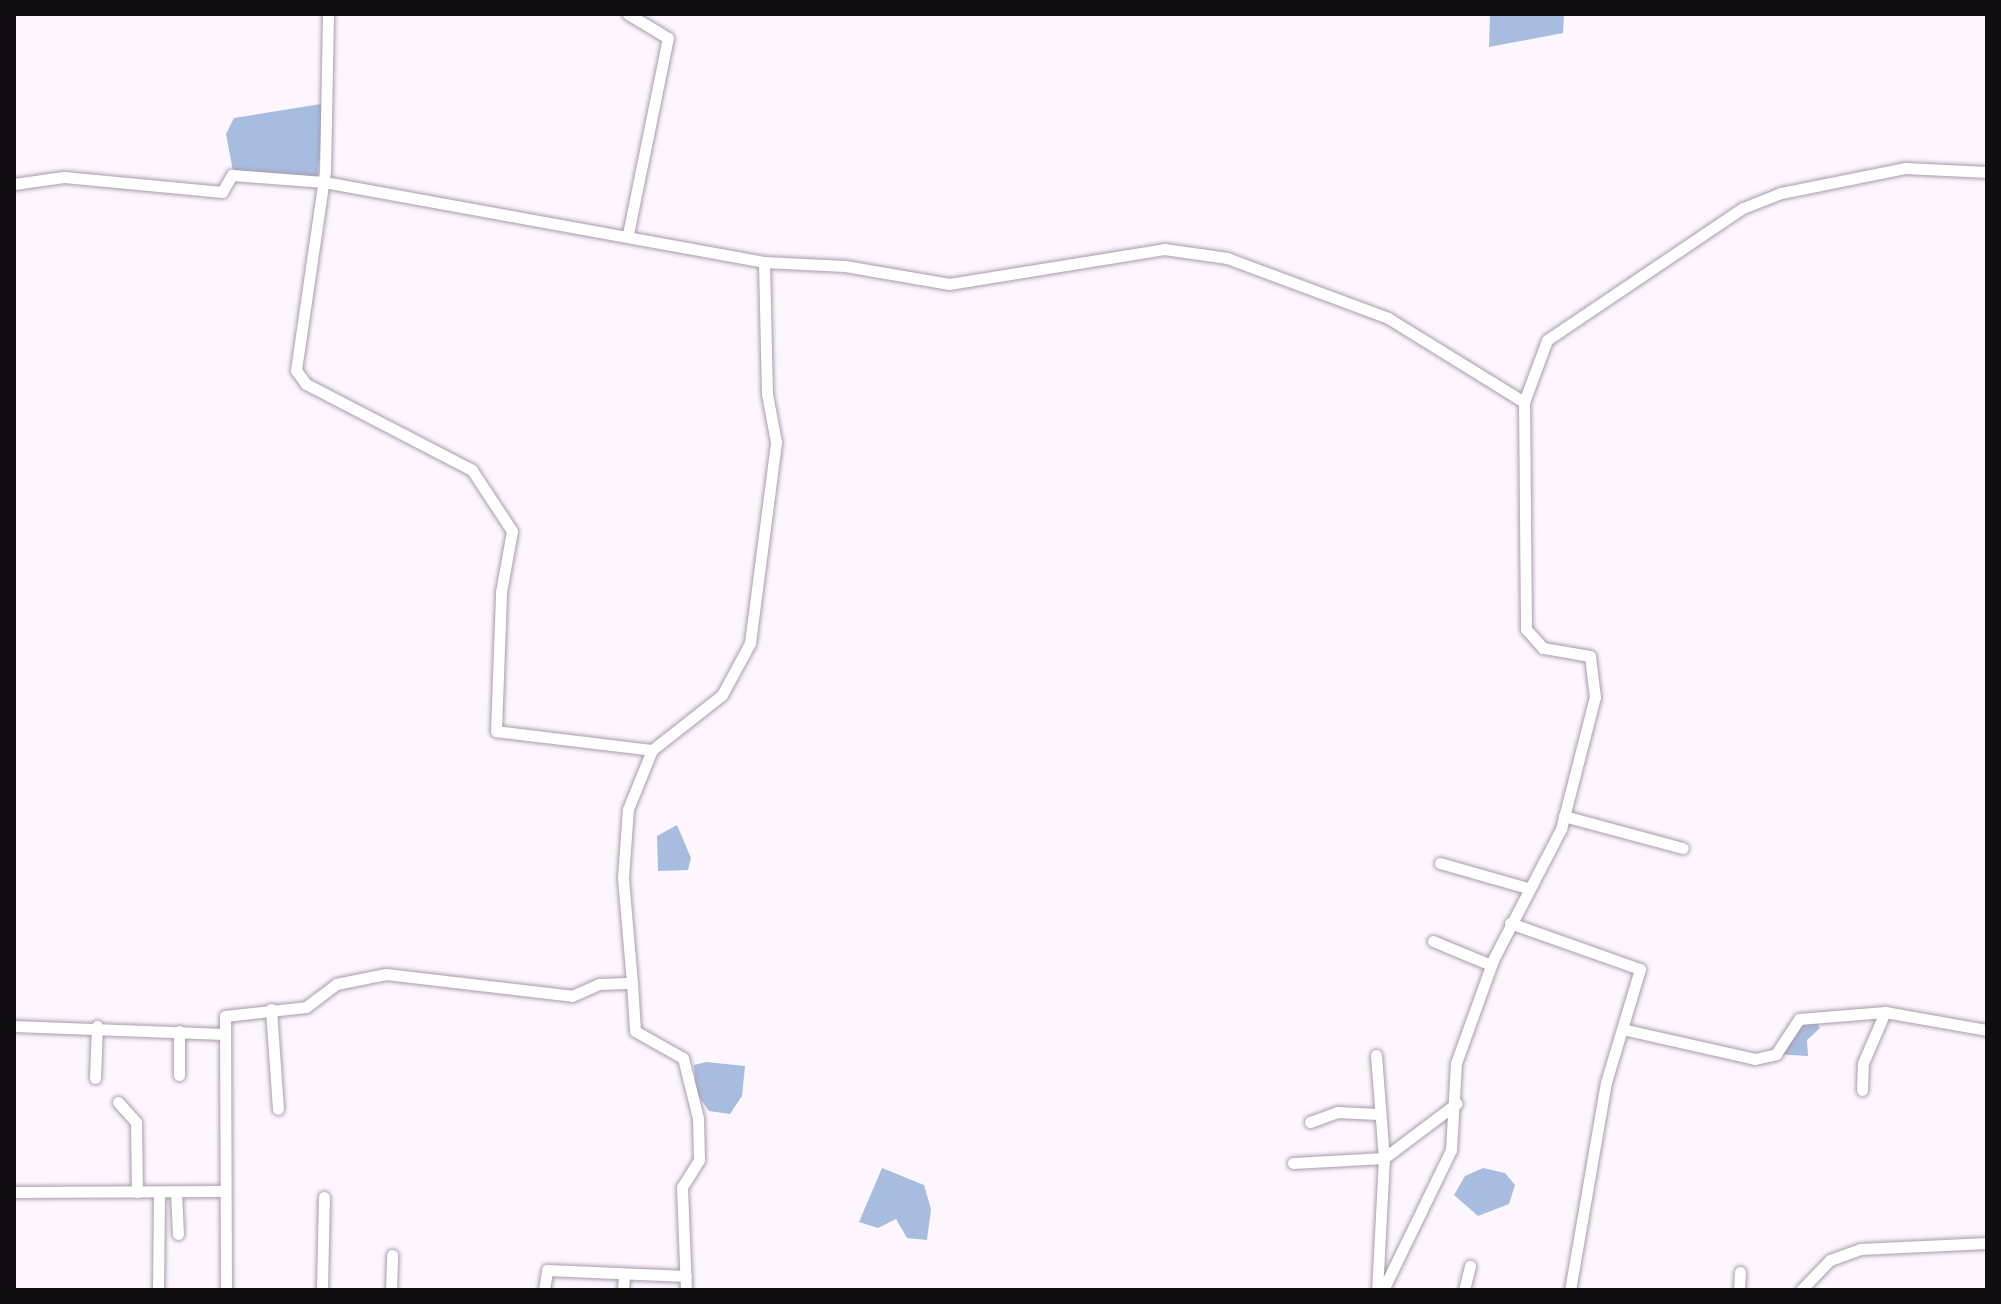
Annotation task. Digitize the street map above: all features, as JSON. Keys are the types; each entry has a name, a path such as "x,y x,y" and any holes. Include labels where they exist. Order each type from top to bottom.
{"street":[{"path":"328,14 324,182 296,370 306,384 472,470 512,531 501,592 496,731 652,750"},
{"path":"628,14 668,38 628,234"},
{"path":"1380,1290 1446,1162 1457,1103 1456,1063 1491,965 1564,816 1595,697 1590,656 1543,648 1526,629 1524,402 1547,340 1743,208 1905,168 1987,172"},
{"path":"14,184 64,177 222,192 232,175 324,182 628,234 764,262 845,266 949,284 1164,249 1227,258 1388,318 1524,402"},
{"path":"686,1290 682,1187 699,1160 698,1118 683,1058 635,1031 623,878 628,809 652,750 722,695 750,643 776,442 767,394 764,262"},
{"path":"1564,816 1683,848"},
{"path":"1440,863 1528,888"},
{"path":"1510,923 1640,969 1622,1029 1570,1290"},
{"path":"1433,941 1491,965"},
{"path":"226,1290 225,1016 306,1007 336,984 386,974 572,996 599,984 632,983"},
{"path":"271,1009 278,1109"},
{"path":"1622,1029 1755,1059 1776,1054 1799,1019 1885,1012 1987,1030"},
{"path":"1862,1090 1863,1063 1885,1012"},
{"path":"14,1026 97,1026 224,1034"},
{"path":"95,1078 97,1026"},
{"path":"179,1031 179,1075"},
{"path":"1376,1055 1378,1114 1384,1158 1380,1290"},
{"path":"118,1102 136,1122 137,1192"},
{"path":"1293,1163 1384,1158 1457,1103"},
{"path":"1310,1122 1337,1112 1378,1114"},
{"path":"14,1192 225,1191"},
{"path":"158,1290 159,1192"},
{"path":"176,1192 178,1234"},
{"path":"322,1290 324,1197"},
{"path":"1801,1290 1830,1260 1860,1249 1987,1243"},
{"path":"391,1290 392,1255"},
{"path":"1464,1290 1470,1266"},
{"path":"544,1290 547,1270 686,1276"},
{"path":"1739,1290 1740,1272"}],"water":[{"path":"1490,14 1564,14 1563,33 1489,47"},
{"path":"327,103 317,178 233,171 226,134 234,118"},
{"path":"677,825 691,858 688,870 658,871 657,836"},
{"path":"1812,1014 1820,1028 1807,1040 1808,1056 1776,1054 1777,1044"},
{"path":"706,1062 745,1066 742,1096 730,1114 709,1111 696,1093 694,1065"},
{"path":"882,1168 924,1185 931,1209 927,1240 907,1238 896,1219 878,1228 859,1222"},
{"path":"1483,1168 1505,1173 1515,1185 1509,1204 1478,1216 1454,1195 1465,1176"}]}
